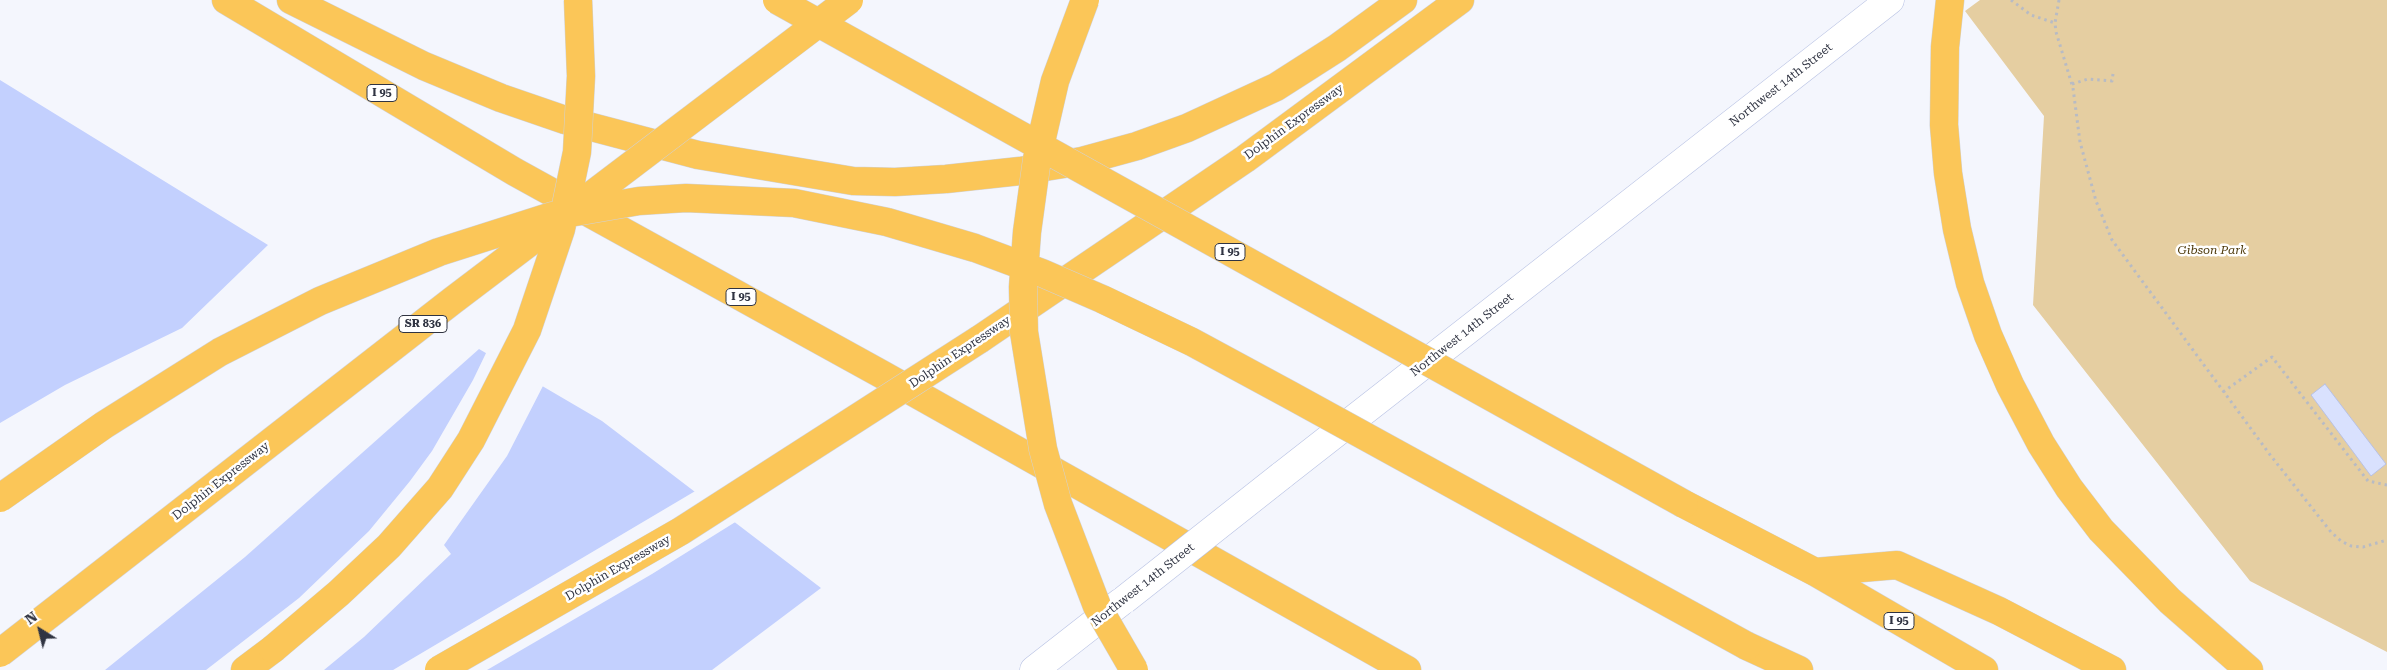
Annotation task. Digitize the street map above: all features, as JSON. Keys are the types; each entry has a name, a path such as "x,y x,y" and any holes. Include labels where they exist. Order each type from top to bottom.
{"highway":[{"name":"I 95","path":"226,0 515,172 866,366 1407,670"},
{"path":"291,0 424,66 501,98 565,120 706,157 852,181 895,182 1020,171 1082,160 1137,146 1204,121 1276,88 1337,48 1403,0"},
{"path":"245,670 339,593 389,546 440,488 471,440 500,387 527,330 561,229 577,152 581,76 578,0"},
{"name":"I 95","path":"777,0 1684,504 1792,559 1984,670"},
{"name":"Dolphin Expressway","path":"0,653 452,301 849,0"},
{"path":"1085,0 1055,81 1037,159 1027,232 1023,288 1024,332 1043,449 1058,504 1097,606 1134,670"},
{"name":"Dolphin Expressway","path":"439,670 681,531 980,339 1245,159 1460,0"},
{"path":"1950,0 1945,47 1944,126 1948,173 1957,229 1970,284 1988,335 2010,385 2046,451 2069,488 2101,530 2170,601 2249,670"},
{"path":"0,498 104,425 220,352 320,301 439,252 552,216 639,201 686,198 794,203 887,222 975,248 1042,273 1102,299 1192,342 1290,394 1747,646 1799,670"},
{"path":"1815,572 1897,565 1999,611 2112,670"}],"street":[{"name":"Northwest 14th Street","path":"1034,670 1890,0"}],"path":[{"path":"2011,0 2031,14 2056,23"},
{"path":"2060,0 2056,23 2058,41 2072,84 2085,164 2096,201 2112,240 2270,456 2331,532 2341,542 2351,546 2363,547 2387,540"},
{"path":"2072,84 2088,79 2112,81 2113,74"},
{"path":"2223,392 2272,357 2368,481 2387,485"}],"green space":[{"name":"Gibson Park","path":"1980,0 2387,0 2387,652 2250,581 2033,305 2044,116 1965,11"}],"water":[{"path":"0,80 268,245 182,328 65,385 0,423"},
{"path":"479,349 602,421 821,588 712,670 105,670 245,557"}],"pier":[{"path":"487,351 544,384 507,456 444,545 451,554 364,637 324,670 206,670 299,598 369,531 432,451 473,380"},
{"path":"697,490 737,521 652,574 487,670 393,670"}],"building":[{"path":"2325,384 2386,464 2371,476 2311,395"}]}
